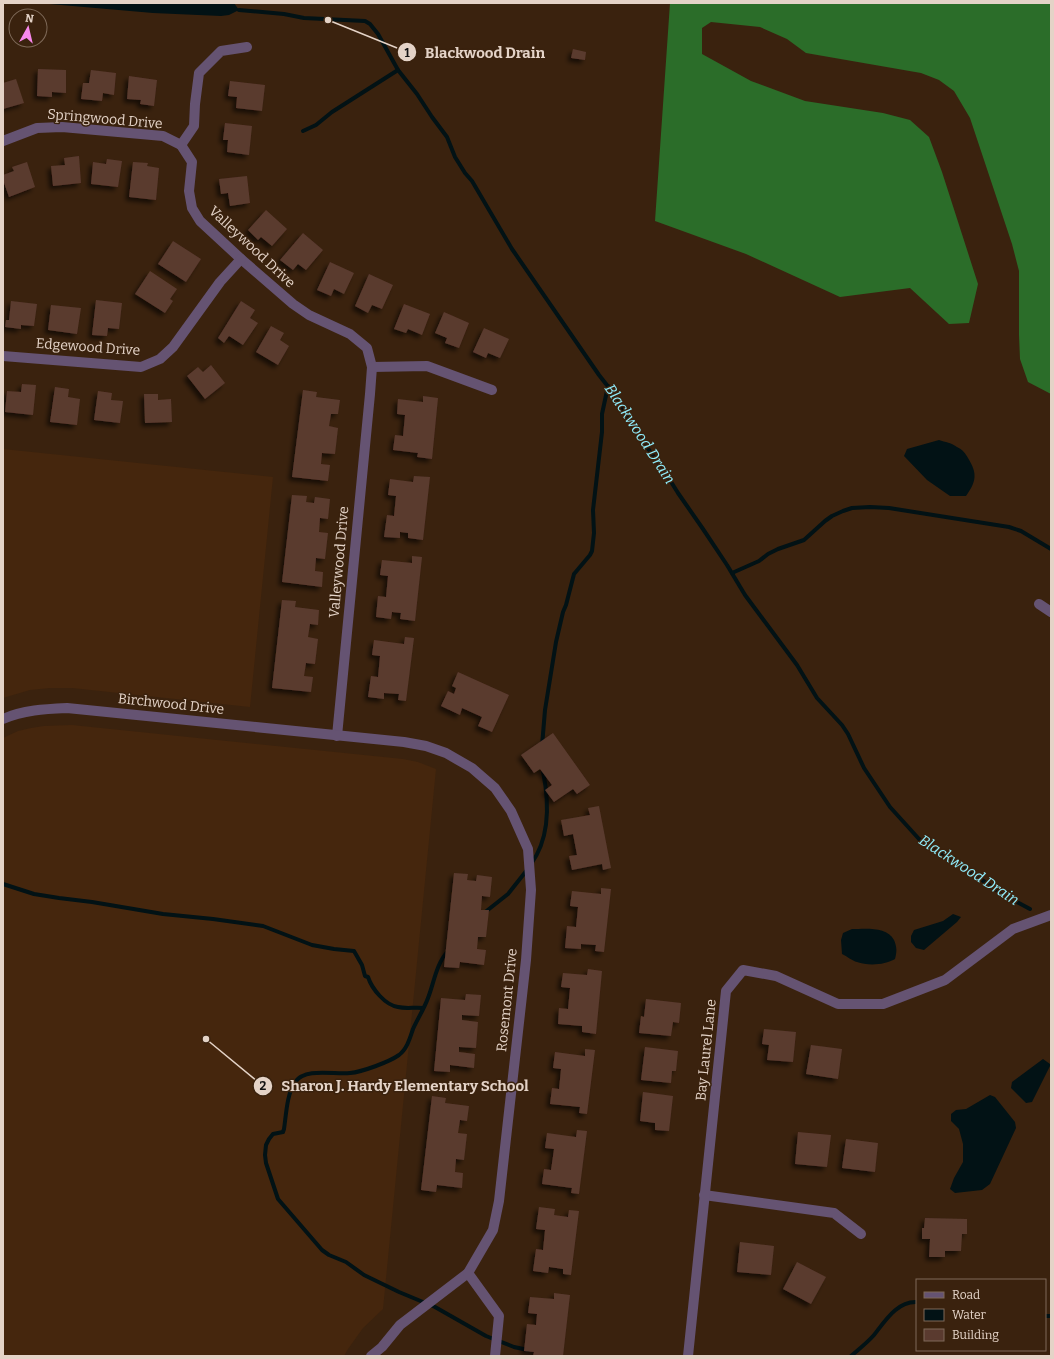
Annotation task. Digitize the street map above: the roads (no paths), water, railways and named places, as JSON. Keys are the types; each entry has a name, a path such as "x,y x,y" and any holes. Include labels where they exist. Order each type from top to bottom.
{"street":[{"path":"181,145 194,126 199,72 221,51 247,46"},
{"name":"Springwood Drive","path":"3,141 37,128 62,127 163,136 181,145"},
{"name":"Valleywood Drive","path":"181,145 192,162 189,191 192,208 200,221 241,259 308,315 350,334 367,348 372,367 370,394 337,736"},
{"name":"Edgewood Drive","path":"3,356 141,367 160,359 173,347 220,282 241,259"},
{"path":"372,367 427,366 492,390"},
{"path":"1039,604 1051,612"},
{"name":"Birchwood Drive","path":"3,719 13,715 37,710 67,708 337,736"},
{"name":"Rosemont Drive","path":"337,736 404,742 426,746 446,753 472,768 495,788 511,811 528,849 531,890 527,944 499,1201 493,1230 468,1273 400,1324 382,1351 371,1356"},
{"name":"Bay Laurel Lane","path":"688,1356 726,991 743,970 776,976 838,1004 883,1004 945,980 1013,929 1051,915"},
{"path":"704,1195 834,1213 861,1234"},
{"path":"468,1273 499,1316 495,1356"}],"water":[{"path":"38,3 234,3 239,10 229,15 221,16 153,13"},
{"path":"939,440 961,449 971,464 974,473 974,482 966,496 950,496 927,480 904,456 907,449"},
{"path":"953,914 961,917 924,950 916,948 911,942 911,936 914,930 943,921"},
{"path":"852,929 875,929 886,932 891,936 895,943 895,959 881,964 866,964 855,961 842,954 841,940 843,933"},
{"path":"1043,1059 1050,1064 1050,1066 1032,1102 1026,1103 1011,1088 1012,1082"},
{"path":"990,1095 995,1097 1015,1122 1016,1128 990,1184 982,1190 955,1193 950,1189 963,1162 963,1144 959,1129 951,1121 951,1114 956,1110 966,1109"}],"waterway":[{"name":"Blackwood Drain","path":"239,10 284,14 304,18 365,21 370,24 378,34 398,70 447,137 455,157 472,181 512,249 599,375 617,398 635,431 663,469 727,565 745,595 797,665 817,698 842,725 848,734 864,768 890,807 919,839 962,866 1002,894 1030,909"},
{"path":"303,131 316,125 332,112 398,70"},
{"path":"542,746 545,710 556,642 563,612 574,574 592,551 594,533 593,510 602,432 602,414 608,386"},
{"path":"732,573 759,561 778,549 804,540 832,516 852,508 889,508 1009,527 1021,531 1051,549"},
{"path":"531,864 542,843 545,831 547,807 543,771"},
{"path":"484,913 508,894 527,870"},
{"path":"3,884 34,894 163,914 263,926 312,945 354,951 362,965 365,976 368,977 376,991 384,1000 393,1006 404,1008 423,1008"},
{"path":"448,951 441,962 426,1002 402,1053 389,1061 361,1071 350,1073 313,1073 300,1077 295,1082 290,1092 283,1132 273,1134 266,1145 266,1163 278,1199 322,1250 329,1255 346,1262 364,1275 435,1307 486,1336 514,1347 528,1350"},
{"path":"851,1356 871,1338 887,1318 898,1308 903,1305 916,1302"},
{"path":"1046,1316 1051,1316"}],"place":[{"name":"Blackwood Drain","path":"328,20"},
{"name":"Sharon J. Hardy Elementary School","path":"206,1039"}]}
